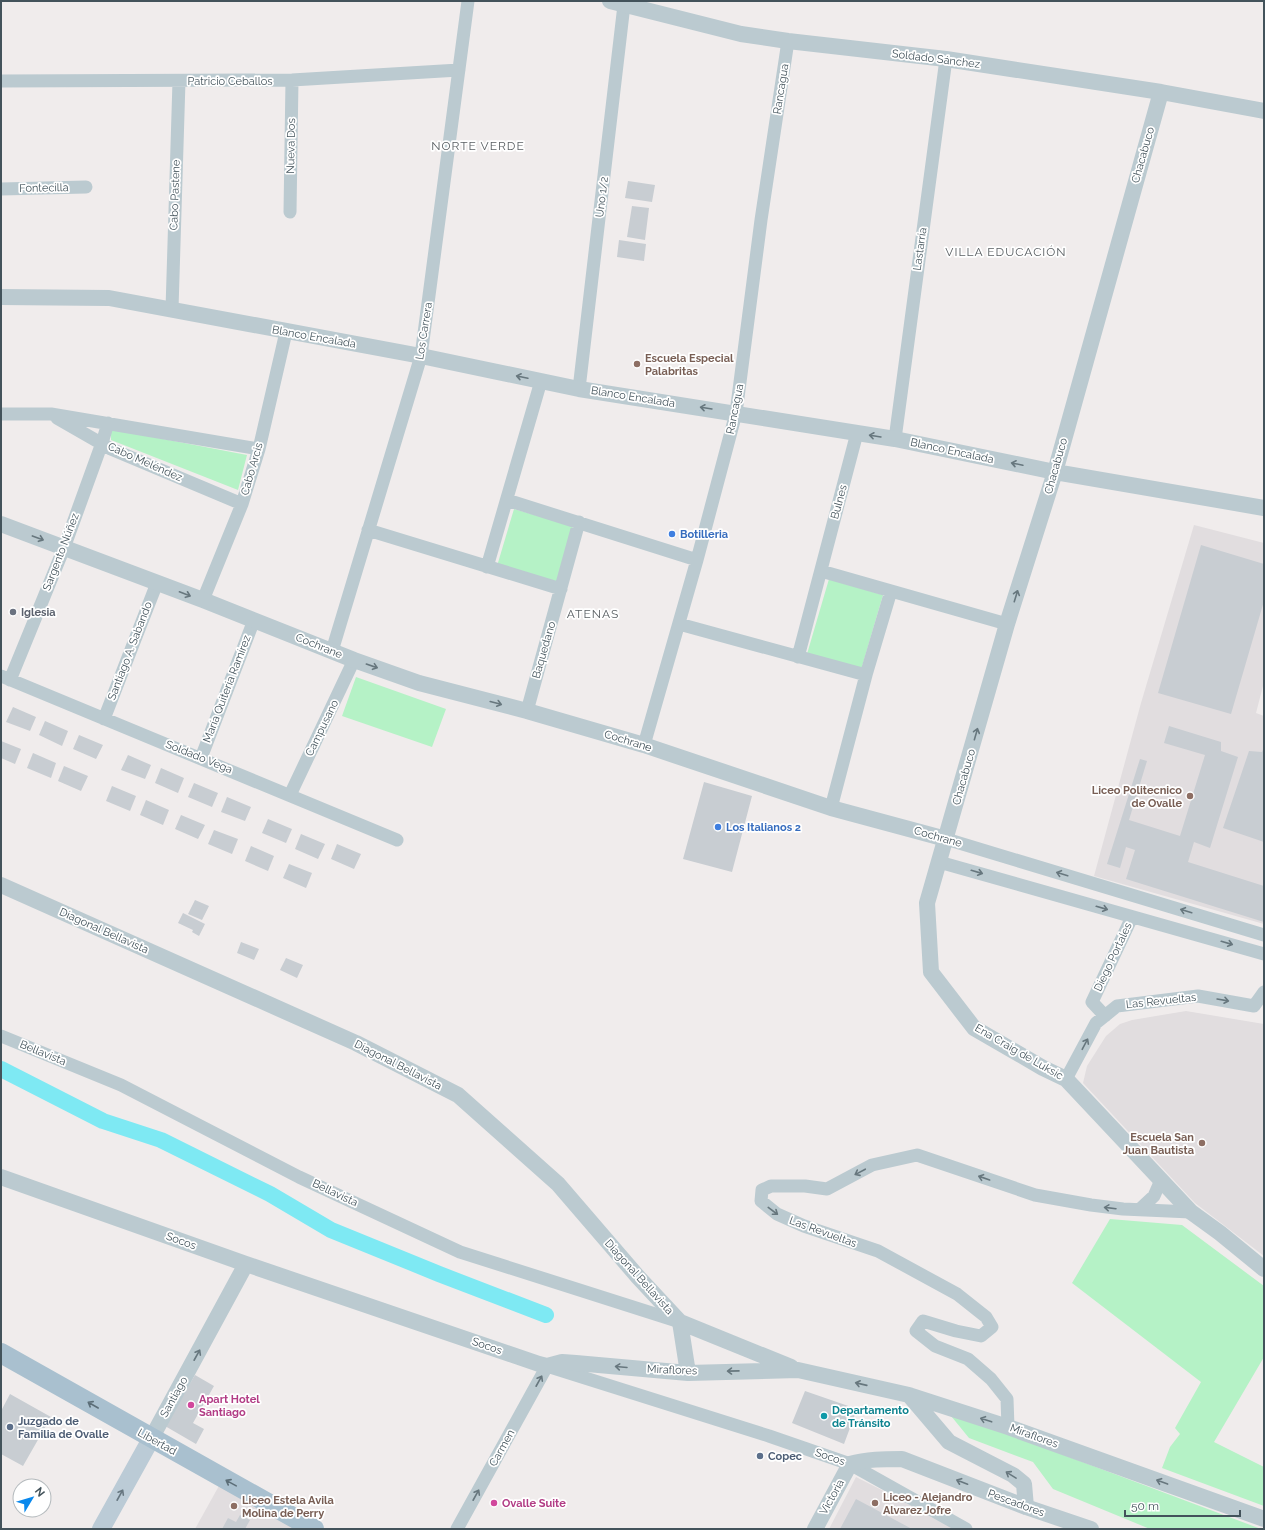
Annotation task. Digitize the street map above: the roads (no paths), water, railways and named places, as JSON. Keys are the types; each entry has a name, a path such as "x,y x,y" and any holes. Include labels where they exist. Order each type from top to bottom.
{"main road":[{"name":"Libertad","path":"1,1354 314,1529"},
{"name":"Santiago","path":"101,1529 151,1439"}],"street":[{"name":"Los Carrera","path":"332,651 421,356 468,1"},
{"name":"Soldado Sánchez","path":"617,3 741,34 788,41 946,59 1161,92 1264,111"},
{"name":"Uno 1/2","path":"579,389 617,3"},
{"name":"Rancagua","path":"644,745 697,560 736,413 761,220 788,41"},
{"name":"Lastarria","path":"895,439 946,59"},
{"name":"Patricio Ceballos","path":"1,81 292,80 459,70"},
{"name":"Nueva Dos","path":"290,212 292,80"},
{"name":"Cabo Pastene","path":"172,309 179,81"},
{"name":"Chacabuco","path":"946,839 1007,624 1055,472 1161,92"},
{"name":"Fontecilla","path":"1,189 86,187"},
{"name":"Blanco Encalada","path":"1,297 110,298 421,356 579,389 895,439 1055,472 1264,508"},
{"name":"Cabo Arcis","path":"203,600 242,504 259,449 286,332"},
{"path":"487,567 541,381"},
{"name":"Cabo Meléndez","path":"1,414 51,414 259,449"},
{"name":"Cabo Meléndez","path":"51,414 111,449 242,504"},
{"name":"Sargento Núñez","path":"6,678 64,548 108,423"},
{"name":"Bulnes","path":"798,657 857,433"},
{"path":"507,500 697,560"},
{"name":"Baquedano","path":"527,711 562,589 579,522"},
{"name":"Cochrane","path":"1,524 203,600 354,660 419,683 527,711 644,745 831,808 946,839 1264,935"},
{"path":"368,530 562,589"},
{"path":"821,571 1007,624"},
{"name":"Santiago A. Sabando","path":"104,719 157,583"},
{"path":"831,808 866,675 891,591"},
{"name":"María Quiteria Ramírez","path":"201,758 254,620"},
{"path":"679,624 866,675"},
{"name":"Campusano","path":"290,795 354,660"},
{"name":"Soldado Vega","path":"6,678 397,840"},
{"name":"Ena Craig de Luksic","path":"946,839 927,903 931,972 974,1028 1043,1068 1066,1078 1190,1212 1220,1233 1264,1269"},
{"path":"939,862 1264,954"},
{"name":"Diagonal Bellavista","path":"1,886 356,1043 458,1095 558,1184 638,1277 680,1322 688,1373"},
{"name":"Diego Portales","path":"1105,1016 1092,1002 1132,916"},
{"name":"Las Revueltas","path":"1066,1078 1096,1023 1117,1006 1198,996 1254,1006 1264,992"},
{"name":"Bellavista","path":"1,1036 121,1084 299,1177 460,1252 680,1322"},
{"name":"Las Revueltas","path":"1008,1427 1007,1399 991,1379 968,1359 935,1346 916,1331 923,1321 956,1331 981,1336 992,1327 986,1317 957,1294 878,1251 804,1226 777,1214 761,1201 762,1190 771,1186 804,1186 828,1189 872,1165 917,1155 1034,1195 1091,1205 1139,1210 1190,1212"},
{"name":"Socos","path":"1,1176 246,1264 547,1366 769,1436 850,1464 966,1529"},
{"path":"1139,1210 1154,1196 1161,1180"},
{"name":"Santiago","path":"151,1439 246,1264"},
{"name":"Miraflores","path":"680,1322 798,1370 909,1395 1008,1427 1264,1519"},
{"name":"Miraflores","path":"547,1366 562,1362 688,1373 798,1370"},
{"name":"Carmen","path":"457,1529 547,1366"},
{"path":"909,1395 949,1442 1013,1475 1024,1484 1026,1507"},
{"name":"Pescadores","path":"850,1464 863,1460 882,1458 902,1459 1026,1507 1091,1529"},
{"name":"Victoria","path":"815,1529 850,1464"}],"waterway":[{"path":"1,1069 103,1121 161,1140 270,1194 331,1230 439,1274 546,1315"}],"place":[{"name":"Escuela Especial Palabritas","path":"637,364"},
{"name":"Botilleria","path":"672,534"},
{"name":"Iglesia","path":"13,612"},
{"name":"Liceo Politecnico de Ovalle","path":"1190,796"},
{"name":"Los Italianos 2","path":"718,827"},
{"name":"Escuela San Juan Bautista","path":"1202,1143"},
{"name":"Apart Hotel Santiago","path":"191,1405"},
{"name":"Departamento de Tránsito","path":"824,1416"},
{"name":"Juzgado de Familia de Ovalle","path":"10,1427"},
{"name":"Copec","path":"760,1456"},
{"name":"Ovalle Suite","path":"494,1503"},
{"name":"Liceo - Alejandro Alvarez Jofre","path":"875,1503"},
{"name":"Liceo Estela Avila Molina de Perry","path":"234,1506"}],"district":[{"name":"NORTE VERDE","path":"478,146"},
{"name":"VILLA EDUCACIÓN","path":"1006,252"},
{"name":"ATENAS","path":"593,614"}]}
